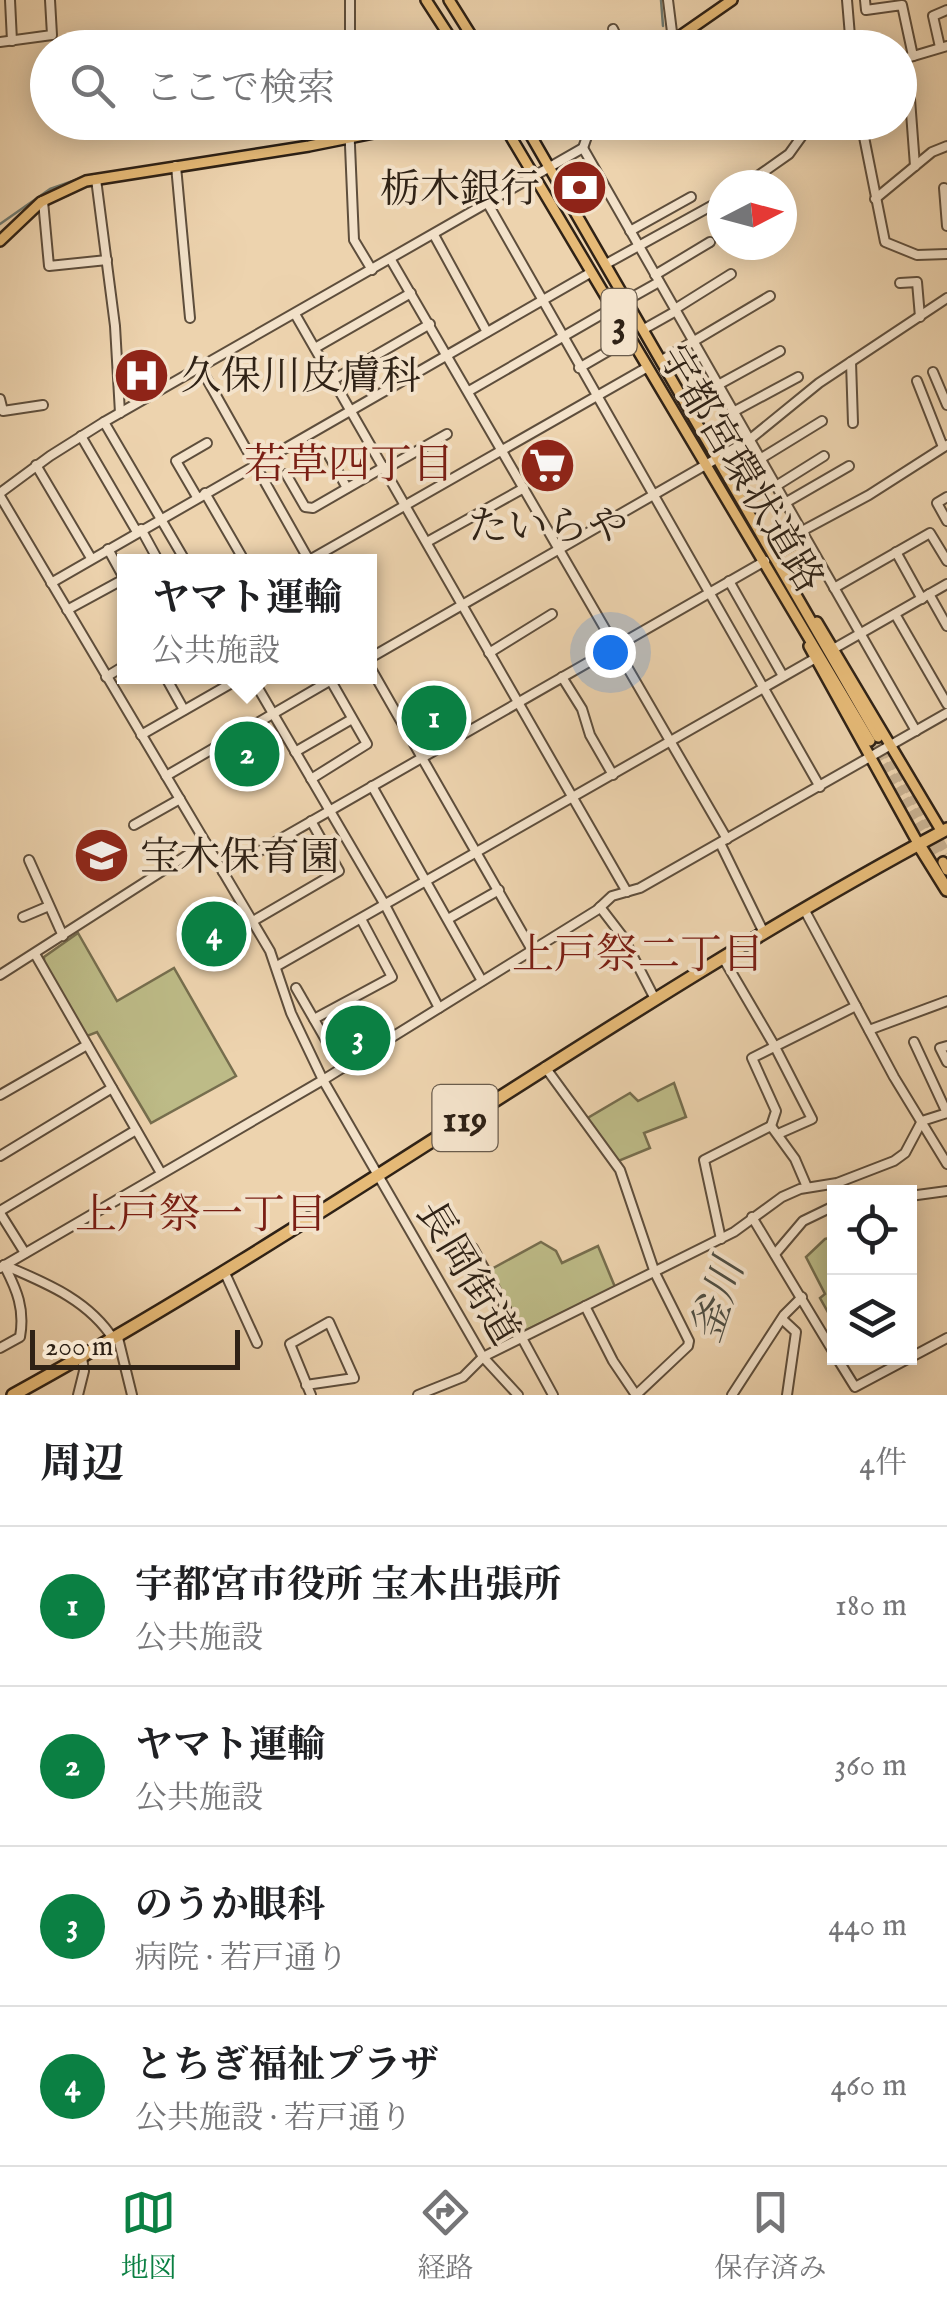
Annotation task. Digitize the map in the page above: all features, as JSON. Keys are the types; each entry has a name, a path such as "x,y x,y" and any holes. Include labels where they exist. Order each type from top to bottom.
{"highway":[{"name":"119","path":"12,1395 116,1339 723,957 919,845 946,834"},
{"path":"919,845 947,890"}],"main road":[{"path":"426,0 445,30"},
{"path":"449,0 468,30"},
{"path":"688,30 732,0"},
{"path":"0,241 43,201 96,178 344,140"},
{"name":"宇都宮環状道路","path":"512,140 646,368 712,462"},
{"name":"宇都宮環状道路","path":"534,140 662,360 712,462 804,628 874,739 804,610 769,559"},
{"name":"3","path":"804,610 835,648 946,834"},
{"name":"3","path":"804,628 814,659 919,845"}],"street":[{"path":"10,0 12,41"},
{"path":"50,0 52,30"},
{"path":"350,0 350,30"},
{"path":"668,0 672,30"},
{"path":"848,0 850,30"},
{"path":"866,0 866,10 902,5 907,30"},
{"path":"917,55 943,47 933,16 947,10"},
{"path":"0,42 30,38"},
{"path":"350,140 354,240 372,270"},
{"path":"0,494 36,465 104,422 550,168 583,148 586,140"},
{"path":"766,170 788,154 798,140"},
{"path":"865,140 885,242 918,256 947,254"},
{"path":"913,140 915,166"},
{"path":"876,198 932,152 947,146"},
{"path":"583,148 916,731"},
{"path":"176,166 190,318"},
{"path":"96,178 115,326 120,414"},
{"path":"944,188 947,226"},
{"path":"630,231 692,197"},
{"path":"43,201 48,266 107,260"},
{"path":"488,204 820,787"},
{"path":"606,264 707,208"},
{"path":"434,235 488,332"},
{"path":"628,300 707,244"},
{"path":"390,260 670,742 724,841 764,933"},
{"path":"51,583 590,272"},
{"path":"644,329 732,274"},
{"path":"900,283 916,282 920,316"},
{"path":"314,348 411,293"},
{"path":"662,360 770,296"},
{"path":"377,654 749,440 819,383 947,298"},
{"path":"469,391 612,309"},
{"path":"295,314 627,892"},
{"path":"333,380 430,324"},
{"path":"580,368 630,340"},
{"path":"718,385 780,351"},
{"path":"852,362 853,423"},
{"path":"200,368 305,554"},
{"path":"321,554 646,368"},
{"path":"934,372 947,405"},
{"path":"734,412 798,376"},
{"path":"223,872 769,559 945,446 917,382"},
{"path":"0,400 3,411 43,405"},
{"path":"104,422 181,554"},
{"path":"760,459 822,422"},
{"path":"286,474 305,507 313,508 446,434"},
{"path":"81,436 153,554"},
{"path":"207,443 176,461 240,554"},
{"path":"327,452 348,488"},
{"path":"776,486 824,456"},
{"path":"36,465 91,558"},
{"path":"786,503 849,466"},
{"path":"427,542 524,488"},
{"name":"長岡街道","path":"0,494 277,966 290,1012 376,1174 483,1357 518,1395"},
{"path":"947,496 936,502 947,521"},
{"path":"280,508 300,498"},
{"path":"834,588 930,533 947,561"},
{"path":"108,548 117,565"},
{"path":"896,552 947,626"},
{"path":"729,581 783,676"},
{"path":"67,610 117,582"},
{"path":"835,648 947,584"},
{"path":"489,653 552,614"},
{"path":"895,614 947,704"},
{"path":"277,966 814,659"},
{"path":"106,676 117,670"},
{"path":"562,677 613,774"},
{"path":"377,679 532,950"},
{"path":"169,684 184,710"},
{"path":"141,735 233,684"},
{"path":"253,684 385,905 438,1008"},
{"path":"166,776 326,684"},
{"path":"311,779 367,744 337,684"},
{"path":"2,1267 323,1080 612,896 640,888 945,714 947,730"},
{"path":"295,752 352,719"},
{"path":"372,786 482,981"},
{"path":"134,825 180,799"},
{"path":"252,921 339,871 310,822"},
{"path":"0,975 206,843"},
{"path":"29,860 63,936"},
{"path":"448,919 499,890"},
{"path":"24,917 49,906"},
{"path":"600,907 623,937 654,999"},
{"path":"804,909 869,1030 944,1152 947,1164"},
{"path":"314,1019 392,977 361,919"},
{"path":"36,954 161,1173"},
{"path":"723,957 812,1119 778,1134"},
{"path":"296,988 342,1068"},
{"path":"869,1030 947,1001"},
{"path":"290,1012 305,1004"},
{"path":"721,1239 704,1160 771,1126 776,1110 752,1058 856,1006"},
{"path":"418,1395 463,1377 483,1357 721,1239 782,1197 808,1187 837,1183 894,1161 905,1153 922,1121 947,1113 914,1042"},
{"path":"0,1095 86,1044"},
{"path":"947,1046 940,1048 947,1062"},
{"path":"546,1068 620,1170 656,1272 688,1346 636,1395 613,1361 585,1306"},
{"path":"0,1156 112,1088"},
{"path":"771,1126 796,1159 808,1187"},
{"path":"24,1253 0,1212 136,1130"},
{"path":"917,1195 947,1191"},
{"path":"776,1254 803,1221 827,1209"},
{"path":"752,1217 827,1340"},
{"path":"472,1248 553,1395"},
{"path":"2,1267 49,1285 101,1320 116,1339 132,1395"},
{"path":"0,1348 20,1337 22,1322 15,1286 2,1267"},
{"path":"224,1271 257,1343"},
{"path":"732,1395 782,1319 802,1297"},
{"path":"782,1319 796,1332 787,1395"},
{"path":"306,1385 354,1378 329,1322 290,1344 306,1385 310,1395"},
{"path":"917,1354 947,1338"},
{"path":"78,1395 84,1372 82,1357"},
{"path":"842,1365 854,1387 896,1365"}],"shaded area":[{"path":"78,933 117,1001 174,968 236,1076 151,1123 97,1032 87,1036 44,962 44,957"},
{"path":"674,1083 686,1117 644,1133 650,1148 616,1162 586,1119 630,1093 638,1101"},
{"path":"825,1239 827,1310 820,1298 825,1294 806,1257"},
{"path":"541,1242 556,1251 562,1263 598,1246 615,1287 516,1335 486,1272"}],"waterway":[{"path":"661,0 663,26"},
{"path":"0,224 50,189 87,176"}],"tunnel":[{"path":"878,737 947,854"},
{"path":"870,741 943,862"}],"place":[{"name":"栃木銀行","path":"579,188"},
{"name":"久保川皮膚科","path":"142,375"},
{"name":"たいらや","path":"548,466"},
{"name":"宇都宮市役所 宝木出張所","path":"434,718"},
{"name":"ヤマト運輸","path":"247,754"},
{"name":"宝木保育園","path":"101,856"},
{"name":"とちぎ福祉プラザ","path":"214,934"},
{"name":"のうか眼科","path":"358,1038"}],"district":[{"name":"若草四丁目","path":"349,463"},
{"name":"上戸祭二丁目","path":"638,953"},
{"name":"上戸祭一丁目","path":"201,1213"}],"water label":[{"name":"釜川","path":"716,1300"}]}
